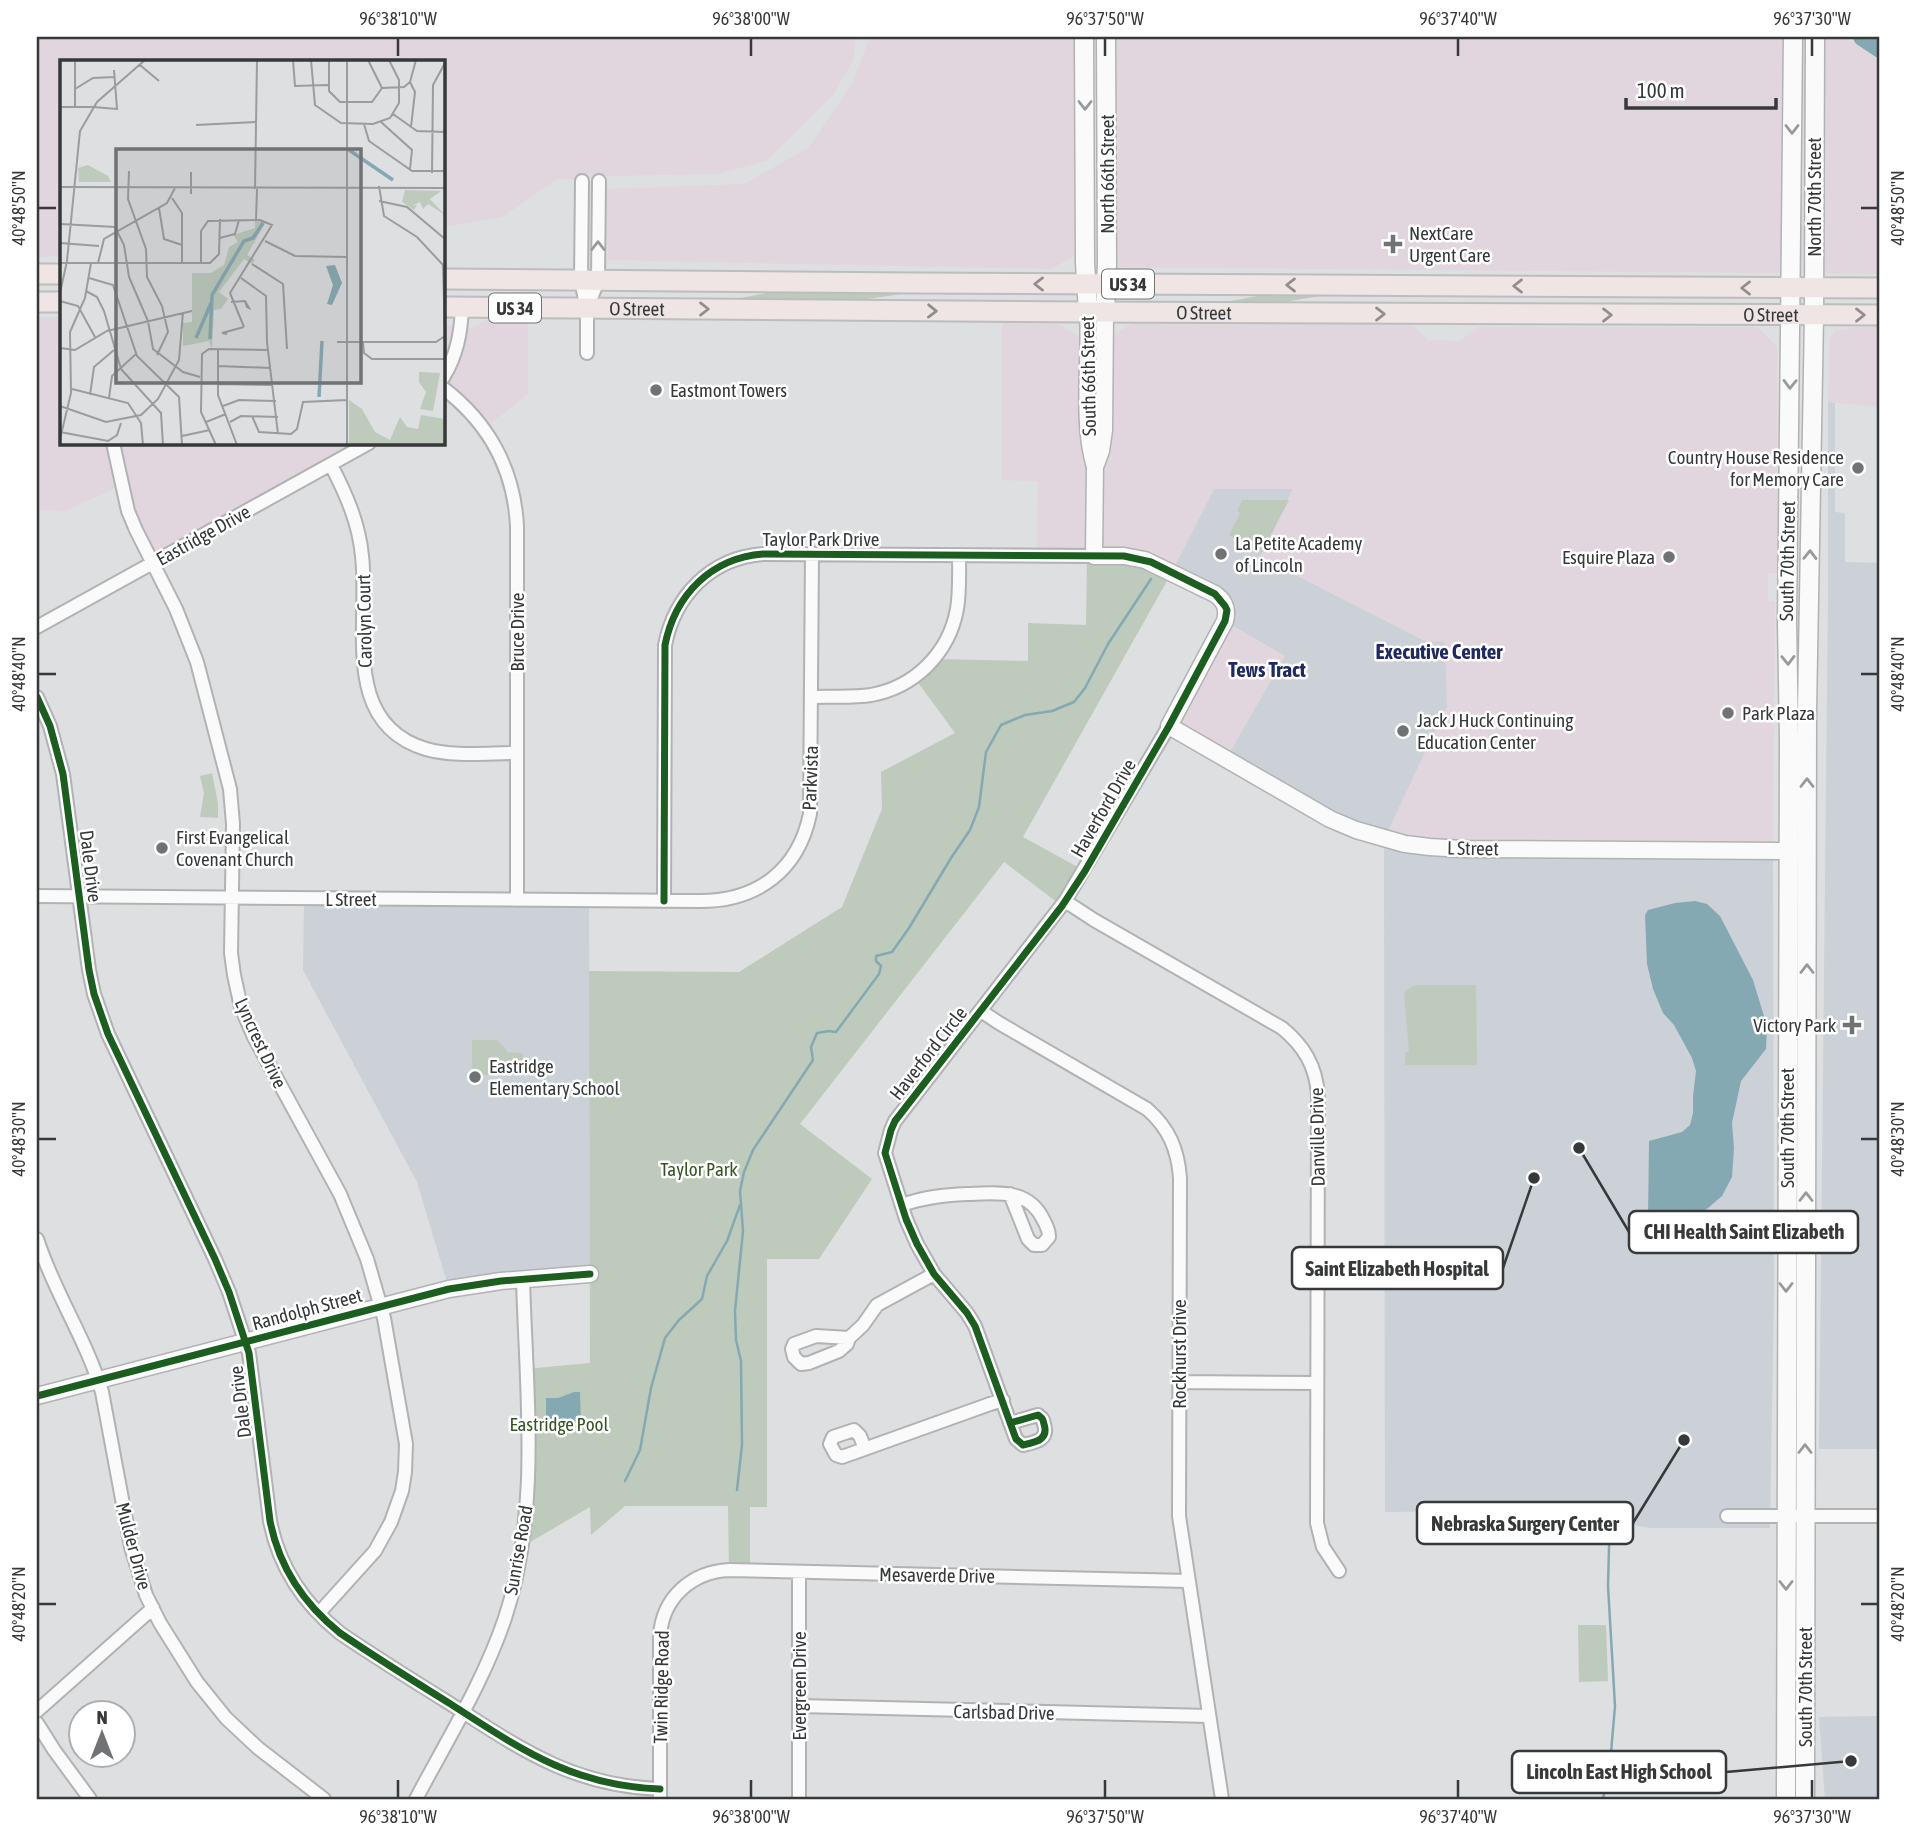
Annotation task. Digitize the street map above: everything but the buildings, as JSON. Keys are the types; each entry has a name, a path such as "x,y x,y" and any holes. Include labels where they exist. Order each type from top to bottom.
{"main road":[{"name":"North 66th Street","path":"1084,37 1086,284"},
{"name":"North 70th Street","path":"1791,288 1793,37"},
{"name":"North 70th Street","path":"1814,316 1815,37"},
{"name":"North 66th Street","path":"1096,312 1107,284 1103,41"},
{"path":"37,274 60,274"},
{"name":"O Street","path":"444,279 1880,288"},
{"name":"South 66th Street","path":"1086,284 1096,312"},
{"name":"South 70th Street","path":"1786,1799 1787,622 1791,288"},
{"path":"37,302 60,302"},
{"name":"O Street","path":"452,307 1880,315"},
{"name":"South 70th Street","path":"1805,1799 1807,710 1814,316"}],"street":[{"path":"582,181 590,281"},
{"path":"587,353 587,309 599,181"},
{"path":"444,376 457,346 461,327 452,307"},
{"name":"South 66th Street","path":"1094,556 1095,467 1090,449 1096,312"},
{"name":"Bruce Drive","path":"444,389 485,428 503,461 513,493 517,526 517,900"},
{"name":"Lyncrest Drive","path":"113,444 128,511 180,617 197,662 230,789 233,824 232,964 241,1007 254,1037 340,1194 360,1239 382,1305 404,1434 404,1481 396,1512 381,1541 365,1563 318,1614"},
{"name":"Eastridge Drive","path":"37,627 367,444"},
{"name":"Carolyn Court","path":"331,465 350,503 362,548 364,672 376,710 400,736 424,748 455,753 517,753"},
{"name":"Taylor Park Drive","path":"664,901 667,637 674,615 695,584 726,563 755,554 812,553 1132,557 1151,562 1215,594 1226,606"},
{"name":"Parkvista","path":"664,901 716,901 744,895 767,882 791,858 803,837 810,814 812,553"},
{"path":"812,697 879,693 900,686 928,666 945,644 952,629 957,605 959,555"},
{"name":"Haverford Drive","path":"981,1011 1065,901 1169,726 1225,621 1226,606"},
{"name":"Dale Drive","path":"37,697 50,726 61,762 91,982 103,1022 229,1292 251,1361 272,1532 287,1571 318,1614 348,1639 523,1750 563,1770 604,1783 660,1794"},
{"name":"L Street","path":"1169,726 1330,819 1366,834 1398,842 1463,849 1807,851"},
{"name":"L Street","path":"37,896 664,901"},
{"name":"Danville Drive","path":"1065,901 1282,1027 1294,1037 1309,1058 1317,1082 1318,1095 1317,1509 1319,1536 1339,1571"},
{"name":"Haverford Circle","path":"902,1205 885,1153 894,1121 981,1011"},
{"name":"Rockhurst Drive","path":"981,1011 1147,1109 1157,1117 1177,1152 1180,1171 1179,1517 1222,1799"},
{"path":"1010,1194 932,1196 902,1205 912,1232 934,1274 975,1326 1010,1423"},
{"name":"Mulder Drive","path":"37,1239 99,1380 131,1547 153,1608 197,1682 226,1718 258,1748 324,1799"},
{"name":"Randolph Street","path":"37,1396 458,1287 590,1274"},
{"path":"849,1338 863,1325 877,1305 934,1274"},
{"name":"Sunrise Road","path":"416,1799 485,1668 499,1635 511,1599 523,1541 528,1466 523,1279"},
{"path":"1179,1382 1317,1383"},
{"path":"865,1449 1003,1400"},
{"path":"1727,1516 1880,1516"},
{"name":"Mesaverde Drive","path":"688,1583 708,1573 722,1571 1188,1581"},
{"name":"Evergreen Drive","path":"799,1572 799,1799"},
{"name":"Twin Ridge Road","path":"660,1794 660,1629 671,1600 688,1583"},
{"path":"37,1711 153,1608"},
{"name":"Carlsbad Drive","path":"799,1706 1209,1716"},
{"path":"37,1723 90,1799"}],"shaded area":[{"path":"37,37 856,37 853,61 833,95 767,160 719,174 605,176 556,180 502,217 444,227 444,60 60,60 60,255 37,258"},
{"path":"870,37 1074,37 1074,256 1051,269 608,260 606,189 744,184 808,148 852,84"},
{"path":"1117,37 1845,37 1880,61 1880,274 1118,267"},
{"path":"37,317 60,318 60,444 367,444 153,562 121,485 66,511 37,510"},
{"path":"528,319 528,394 485,428 444,389 444,324 474,328 485,320"},
{"path":"1002,323 1059,324 1089,344 1095,465 1104,341 1131,324 1412,325 1428,340 1460,341 1478,327 1758,327 1777,347 1777,573 1768,573 1768,601 1775,602 1773,851 1384,839 1447,706 1445,643 1425,641 1260,556 1293,490 1214,489 1172,572 1037,556 1038,481 1002,480"},
{"path":"1880,326 1880,407 1828,402 1830,339 1835,331"},
{"name":"Victory Park","path":"1828,402 1835,403 1835,512 1845,513 1845,562 1880,563 1880,1449 1819,1449"},
{"path":"1214,489 1293,489 1260,557 1425,641 1445,642 1447,706 1384,839 1226,759 1285,656 1225,621 1227,610 1172,572"},
{"path":"1225,621 1286,656 1226,759 1169,726"},
{"path":"1384,839 1773,851 1774,1292 1770,1528 1650,1528 1549,1510 1385,1512"},
{"name":"Eastridge Elementary School","path":"304,899 589,901 590,1274 449,1289 417,1182 303,970"},
{"path":"1880,1716 1880,1799 1825,1799 1819,1717"}],"green space":[{"path":"791,290 916,292 860,300 735,299"},
{"path":"1268,294 1332,294 1284,302 1226,302"},
{"path":"1242,500 1289,500 1262,552 1229,535 1240,513 1237,511"},
{"name":"Taylor Park","path":"1087,556 1172,572 1023,837 1085,871 1062,906 1004,862 800,1124 872,1179 819,1259 767,1259 767,1507 750,1507 750,1571 729,1570 728,1506 625,1506 591,1535 590,1507 522,1547 526,1369 590,1363 589,971 739,972 842,907 882,809 881,772 955,733 914,677 934,659 1028,661 1028,623 1086,625"},
{"path":"212,773 218,818 200,817 204,793 200,776"},
{"path":"1415,985 1476,985 1477,1065 1405,1065 1405,1052 1409,1051 1404,994"},
{"path":"472,1040 497,1040 507,1052 523,1053 523,1075 472,1075"},
{"path":"1578,1625 1606,1625 1608,1681 1579,1682"}],"water":[{"path":"1695,901 1707,904 1720,916 1753,980 1767,1026 1766,1049 1741,1081 1732,1123 1732,1177 1722,1196 1689,1228 1648,1218 1649,1141 1682,1132 1690,1125 1696,1071 1692,1058 1674,1025 1663,1013 1653,989 1647,964 1645,915 1648,910"},
{"path":"580,1392 581,1426 573,1429 568,1419 546,1419 546,1398 558,1398"}],"waterway":[{"path":"1862,37 1880,49"},
{"path":"737,1490 742,1445 741,1361 736,1340 735,1311 743,1231 740,1191 753,1150 813,1060 811,1047 817,1033 836,1032 879,974 881,966 876,961 876,956 892,952 970,830 979,807 986,752 1001,725 1025,715 1052,711 1074,702 1151,579"},
{"path":"625,1481 640,1450 651,1388 665,1338 679,1320 702,1299 707,1276 727,1241 740,1205"},
{"path":"1603,1799 1610,1764 1615,1706 1608,1586 1610,1510"}],"cycle path":[{"path":"664,901 665,645 677,610 687,595 698,582 727,563 763,554 1124,556 1151,562 1215,594 1225,606 1225,621 1169,726 1085,871 1062,906 895,1121 891,1130 885,1153 917,1244 934,1274 975,1326 1016,1439 1023,1445 1037,1441 1045,1434 1043,1419 1038,1415 1010,1423"},
{"path":"37,697 50,726 63,774 94,994 108,1034 229,1292 249,1353 270,1521 287,1569 304,1597 340,1633 499,1735 548,1762 573,1772 600,1781 660,1789"},
{"path":"37,1396 449,1289 501,1281 590,1274"}],"place":[{"name":"NextCare Urgent Care","path":"1393,244"},
{"name":"Eastmont Towers","path":"656,390"},
{"name":"Country House Residence for Memory Care","path":"1858,468"},
{"name":"La Petite Academy of Lincoln","path":"1221,554"},
{"name":"Esquire Plaza","path":"1669,557"},
{"name":"Park Plaza","path":"1728,713"},
{"name":"Jack J Huck Continuing Education Center","path":"1403,731"},
{"name":"First Evangelical Covenant Church","path":"162,848"},
{"name":"Victory Park","path":"1852,1025"},
{"name":"Eastridge Elementary School","path":"475,1077"},
{"name":"CHI Health Saint Elizabeth","path":"1579,1148"},
{"name":"Saint Elizabeth Hospital","path":"1534,1178"},
{"name":"Nebraska Surgery Center","path":"1684,1440"},
{"name":"Lincoln East High School","path":"1851,1761"}],"district":[{"name":"Executive Center","path":"1439,651"},
{"name":"Tews Tract","path":"1267,669"}],"park label":[{"name":"Eastridge Pool","path":"559,1424"}]}
